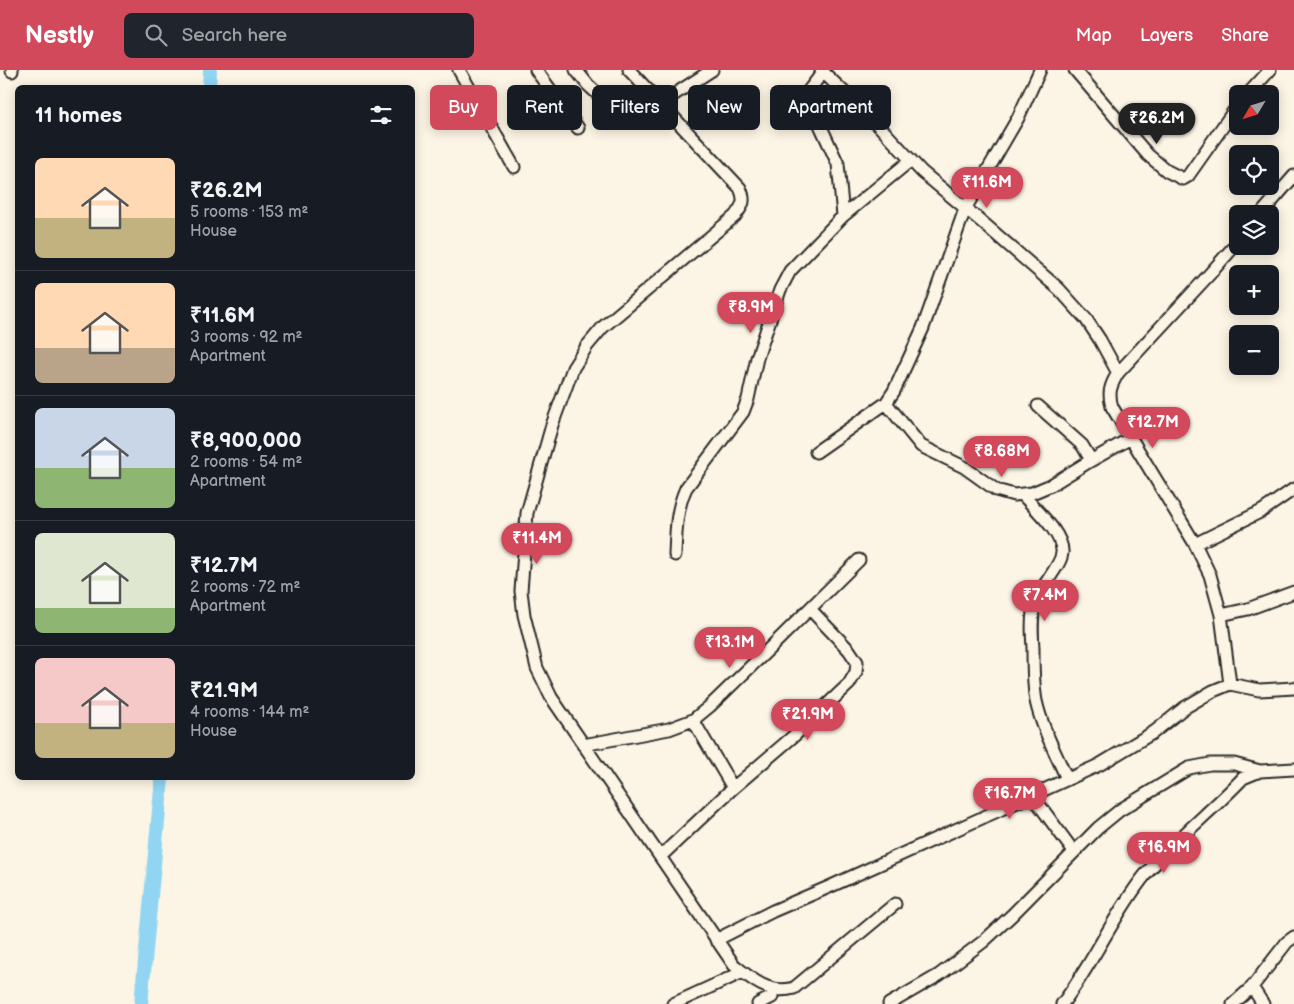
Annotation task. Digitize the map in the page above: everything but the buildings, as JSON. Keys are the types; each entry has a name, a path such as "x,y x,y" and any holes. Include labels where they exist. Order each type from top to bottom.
{"street":[{"path":"459,70 514,167"},
{"path":"536,70 547,85"},
{"path":"576,70 592,88"},
{"path":"629,70 644,85"},
{"path":"678,92 712,70"},
{"path":"816,452 886,403 894,391 922,328 965,209 1018,118 1040,70"},
{"path":"1075,70 1148,155 1167,171 1183,179 1188,176 1229,118"},
{"path":"1256,85 1270,70"},
{"path":"843,216 838,164 815,114 808,105 806,94 822,71 879,126 922,172 1059,289 1086,319 1118,373"},
{"path":"678,121 740,188 744,197 742,206 735,216 603,327 587,346 573,368 552,425 527,513 521,591 524,615 537,668 551,697 734,965 772,997"},
{"path":"675,555 676,518 680,502 686,488 743,412 748,400 757,358 780,290 790,271 843,216 911,160"},
{"path":"1269,205 1294,176"},
{"path":"1229,252 1118,373 1110,387 1109,396 1112,407 1196,544 1210,576 1221,615 1230,684"},
{"path":"886,403 921,446 964,467 996,490 1014,495 1032,493 1051,486 1131,438"},
{"path":"1038,406 1082,445 1092,460"},
{"path":"1196,544 1262,511 1294,489"},
{"path":"1022,494 1061,542 1062,553 1060,560 1042,587 1035,602 1032,619 1036,701 1043,723 1067,779"},
{"path":"583,745 669,729 693,720 717,699 859,560"},
{"path":"1221,615 1248,609 1294,592"},
{"path":"661,856 733,788 796,734 849,684 856,672 857,662 849,650 810,609"},
{"path":"716,940 773,911 1099,765 1154,732 1184,708 1213,690 1230,684 1259,690 1294,688"},
{"path":"693,720 733,788"},
{"path":"889,1004 939,975 984,941 1098,828 1120,810 1189,768 1210,764 1234,764 1260,771 1294,769"},
{"path":"1062,1004 1074,989 1124,905 1145,876 1162,856 1243,778 1260,771"},
{"path":"1032,795 1074,852"},
{"path":"758,1004 794,988 895,904"},
{"path":"1233,1004 1252,987 1287,942 1294,936"},
{"path":"673,1004 743,972"},
{"path":"1252,987 1263,1004"}],"waterway":[{"path":"209,85 210,70"},
{"path":"141,1004 162,780"}]}
